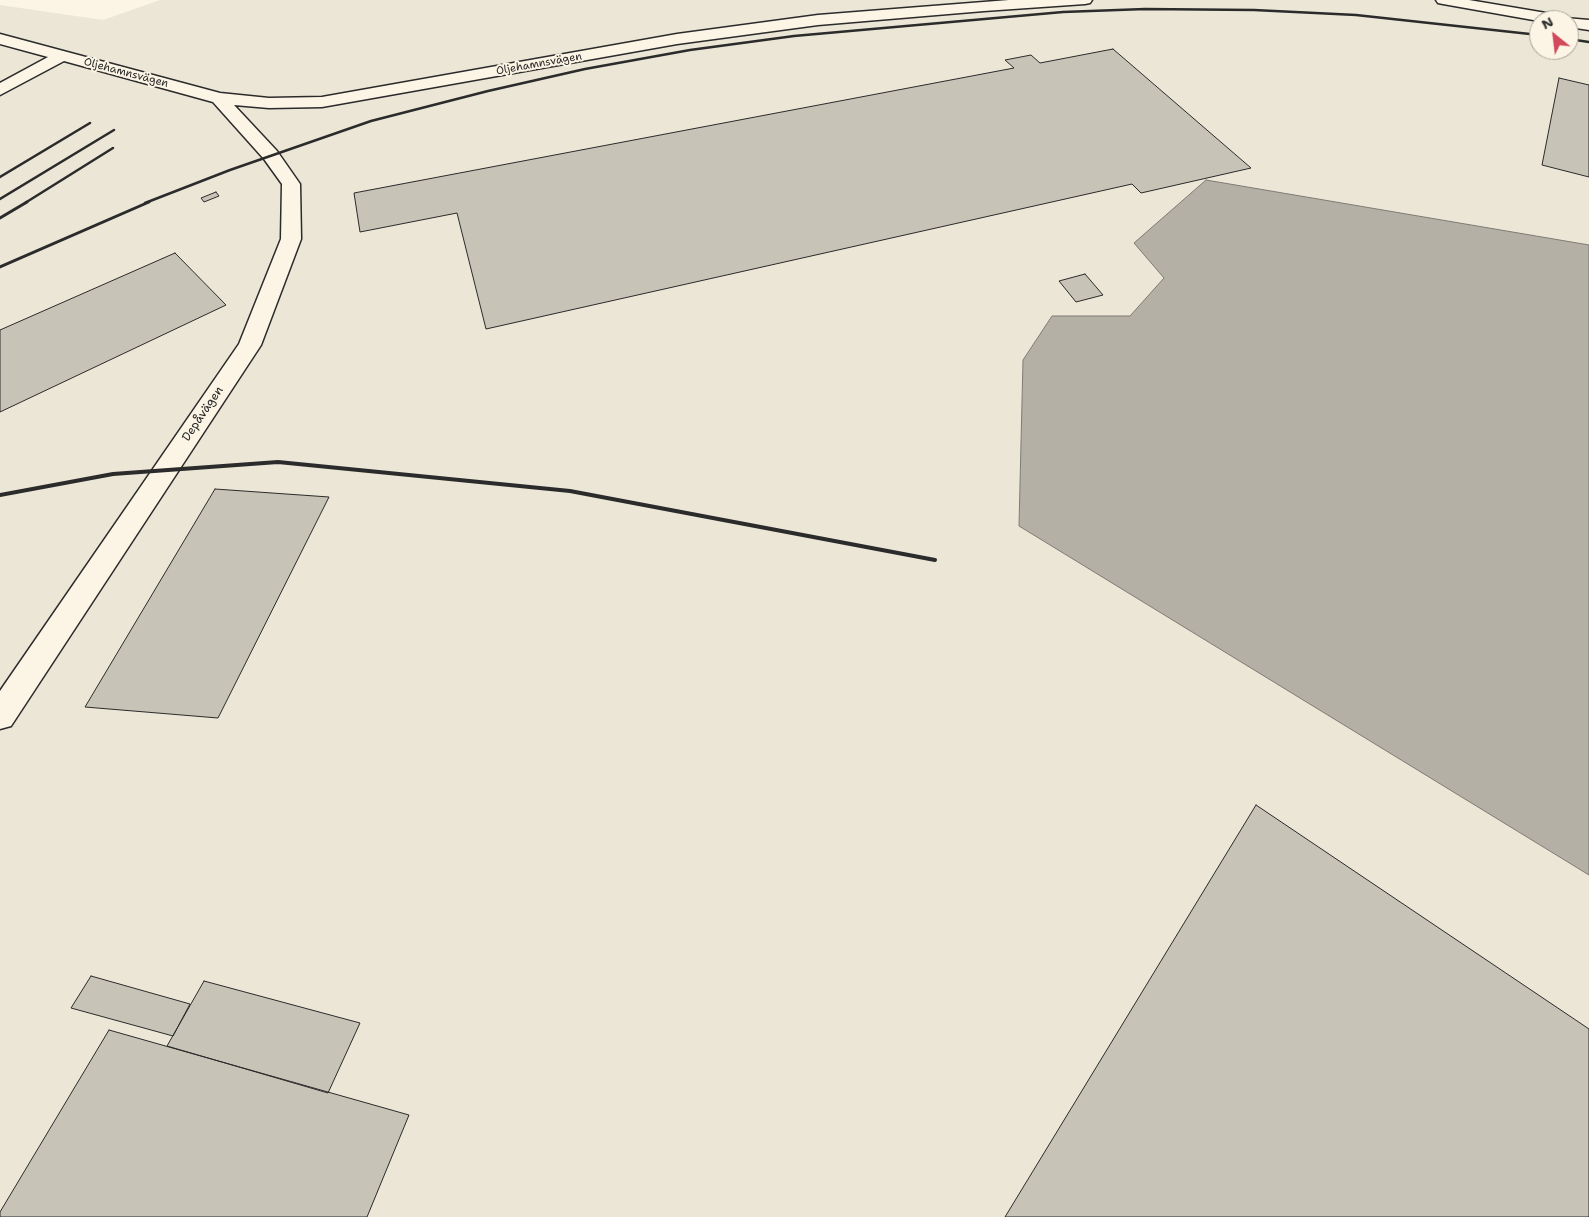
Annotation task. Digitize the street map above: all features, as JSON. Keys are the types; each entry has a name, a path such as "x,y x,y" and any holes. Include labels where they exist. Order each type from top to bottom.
{"street":[{"name":"Oljehamnsvägen","path":"0,39 219,98 269,103 322,102 677,39 818,20 984,6 1085,0"},
{"path":"1443,0 1529,15"},
{"path":"0,90 62,56"},
{"name":"Depåvägen","path":"0,716 250,344 291,238 291,184 271,155 219,98"}],"shaded area":[{"path":"160,0 1589,0 1589,245 1206,180 1164,278 1130,316 1052,316 1023,360 1019,526 1589,875 1589,1217 0,1217 0,5 103,20"},
{"path":"1206,180 1589,245 1589,875 1019,526 1023,360 1052,316 1130,316 1164,278 1134,243"}],"building":[{"path":"1113,49 1251,168 1141,193 1132,184 486,329 457,213 360,232 354,193 1014,68 1005,60 1031,55 1040,63"},
{"path":"1559,78 1589,85 1589,177 1542,165"},
{"path":"216,192 219,196 204,202 201,198"},
{"path":"175,253 226,305 0,412 0,330"},
{"path":"1085,274 1103,295 1076,302 1059,281"},
{"path":"215,489 329,497 218,718 85,707"},
{"path":"1256,805 1589,1029 1589,1217 1005,1217"},
{"path":"91,976 190,1004 173,1036 71,1008"},
{"path":"204,981 360,1023 328,1093 167,1046"},
{"path":"109,1030 409,1115 367,1217 0,1217 0,1212"}],"railway":[{"path":"145,203 230,170 371,121 488,91 585,69 690,50 794,36 1063,12 1145,9 1254,10 1356,15 1529,34"},
{"path":"1579,40 1589,42"},
{"path":"0,177 90,123"},
{"path":"0,199 114,130"},
{"path":"25,203 113,148"},
{"path":"0,218 27,202"},
{"path":"0,267 149,202"},
{"path":"0,495 113,474 278,462 570,491 935,560"}]}
